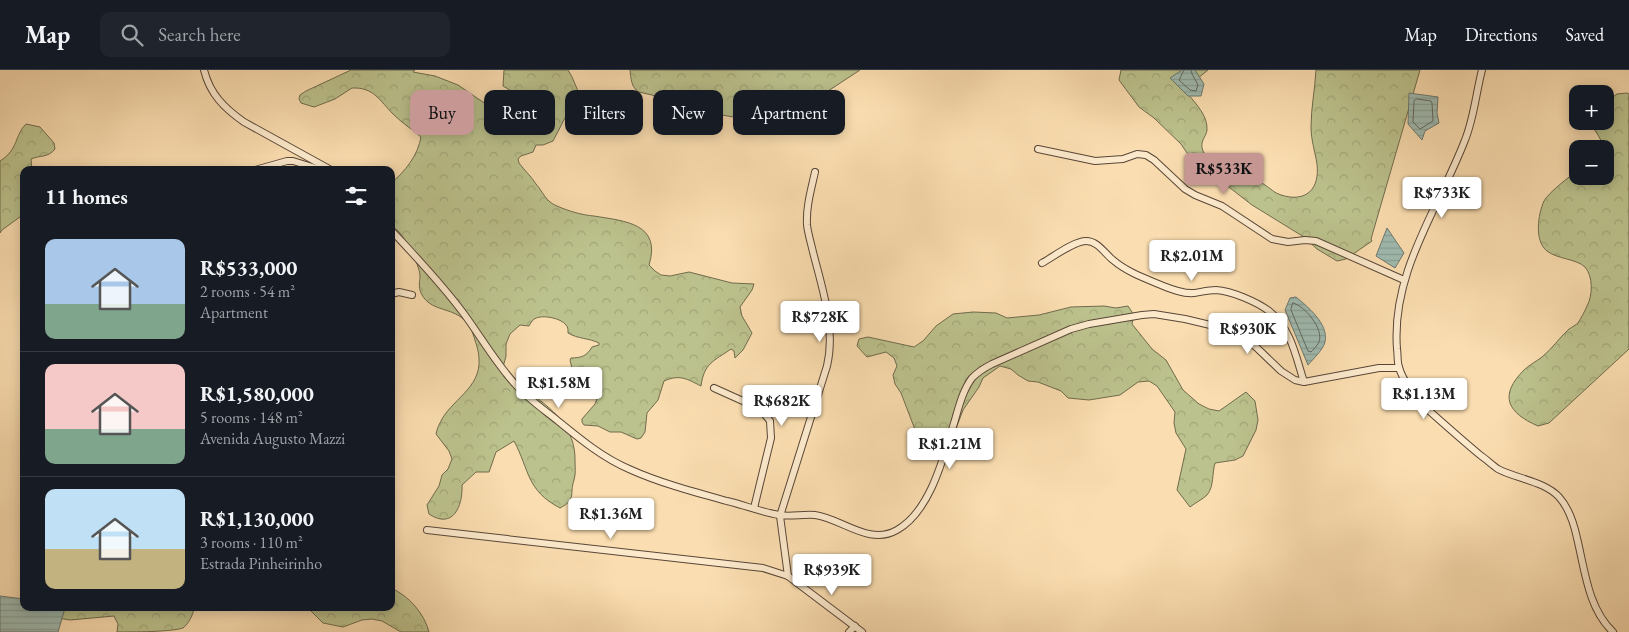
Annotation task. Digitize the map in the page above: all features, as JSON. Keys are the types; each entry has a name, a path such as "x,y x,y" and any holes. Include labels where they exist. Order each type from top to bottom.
{"street":[{"path":"204,70 214,96 222,106 244,122 324,166"},
{"path":"1482,70 1466,140 1414,252 1404,280 1397,318 1396,336 1399,368 1411,390 1424,406 1474,450 1498,468 1542,485 1561,499 1575,529 1593,602 1600,616 1613,632"},
{"path":"1038,149 1095,161 1123,159 1137,154 1146,155 1154,160 1185,190 1195,196 1222,206 1272,239 1288,242 1316,241 1404,280"},
{"path":"269,166 287,161 309,166"},
{"path":"788,576 780,516 830,352 830,330 808,228 809,198 815,172"},
{"path":"395,235 459,307 494,358 515,384 576,436 628,469 653,479 780,516 818,516 866,534 878,536 896,531 912,518 925,500 935,479 966,387 973,378 981,370 1006,357 1050,337 1089,324 1154,314 1227,329 1240,335 1281,372 1304,382 1379,368 1399,368"},
{"path":"1042,263 1075,244 1089,241 1098,245 1112,260 1127,270 1169,288 1186,293 1217,290 1232,293 1260,305 1276,316 1284,327 1294,347 1304,382"},
{"path":"395,293 412,295"},
{"path":"714,388 754,406 762,411 770,421 771,438 754,508"},
{"path":"427,530 763,568 788,576 862,632"},
{"path":"849,632 855,626"}],"green space":[{"path":"351,70 415,70 413,72 435,76 465,90 410,90 410,128 376,96 360,88 352,88 335,99 314,107 301,103 300,95"},
{"path":"504,70 568,70 578,90 565,90 565,118 553,141 543,145 536,145 533,152 518,159 519,163 547,199 553,204 570,211 617,220 638,227 645,232 650,240 652,251 649,265 661,275 670,276 689,272 732,283 754,284 740,307 742,316 752,333 743,350 735,358 734,351 731,349 711,363 702,378 701,386 687,379 675,378 664,381 658,400 647,413 645,432 641,438 637,439 621,432 610,432 598,426 584,425 582,422 582,419 595,404 598,396 592,392 587,384 574,377 570,360 571,358 583,356 592,347 599,345 599,343 572,335 568,333 568,327 564,323 546,317 534,319 529,326 520,325 510,334 506,344 506,356 503,367 504,377 545,404 561,420 567,429 574,449 575,477 572,496 569,502 560,508 549,501 535,487 514,441 496,452 489,472 476,472 462,485 461,501 455,513 444,519 429,514 427,505 452,459 449,451 436,434 437,430 445,415 464,394 475,378 479,359 474,337 463,319 456,314 433,305 421,293 419,286 420,275 415,259 400,233 395,229 395,179 410,163 421,137 418,135 474,135 474,96 484,103 484,135 555,135 555,90 510,90 503,86"},
{"path":"630,70 860,70 830,90 733,90 733,117 723,115 723,90 653,90 653,95 643,93 643,90 636,90 631,80"},
{"path":"1121,70 1208,70 1197,79 1188,94 1201,110 1206,120 1207,130 1202,142 1205,155 1215,162 1261,183 1274,192 1290,197 1298,197 1310,192 1316,181 1317,164 1311,127 1316,70 1420,70 1371,239 1372,241 1346,259 1337,261 1317,249 1304,237 1252,205 1203,167 1154,118 1139,107 1119,80"},
{"path":"1617,94 1629,94 1629,349 1549,423 1538,426 1528,421 1514,409 1510,403 1509,396 1511,388 1524,370 1546,354 1569,329 1578,323 1589,302 1591,286 1590,275 1585,267 1577,262 1551,254 1543,247 1538,227 1540,213 1546,198 1569,177 1569,185 1614,185 1614,140 1601,140 1595,130 1614,130 1614,96"},
{"path":"26,124 40,127 54,143 55,149 47,155 31,159 32,166 20,166 20,217 0,233 0,161 10,152"},
{"path":"1104,306 1116,308 1128,306 1134,315 1132,324 1152,349 1166,360 1183,390 1199,404 1219,411 1246,392 1255,401 1258,420 1256,430 1243,456 1235,460 1215,463 1209,492 1190,507 1177,490 1186,449 1176,433 1174,423 1175,412 1157,386 1149,381 1138,382 1120,395 1089,400 1068,398 1061,391 1038,382 1028,381 1011,369 1000,366 983,378 963,410 951,442 942,448 933,450 914,427 901,393 895,384 893,375 897,366 894,358 886,352 867,357 857,346 859,339 868,337 914,347 923,341 936,326 953,314 973,312 996,313 1007,318 1039,315 1071,307"},
{"path":"395,590 410,600 420,612 429,632 401,632 382,621 372,619 362,620 343,627 323,623 311,611 395,611"},
{"path":"44,611 193,611 183,628 161,631 117,632 118,624 114,616 70,620 58,618"}],"water":[{"path":"1182,70 1195,70 1204,84 1201,96 1188,96 1170,78"},
{"path":"1409,93 1438,97 1437,113 1439,123 1425,131 1422,140 1408,124"},
{"path":"1387,228 1404,253 1395,268 1376,256"},
{"path":"1296,297 1316,316 1324,329 1325,342 1318,354 1308,365 1285,310 1290,298"},
{"path":"0,596 20,598 20,611 64,611 58,632 0,632"}]}
